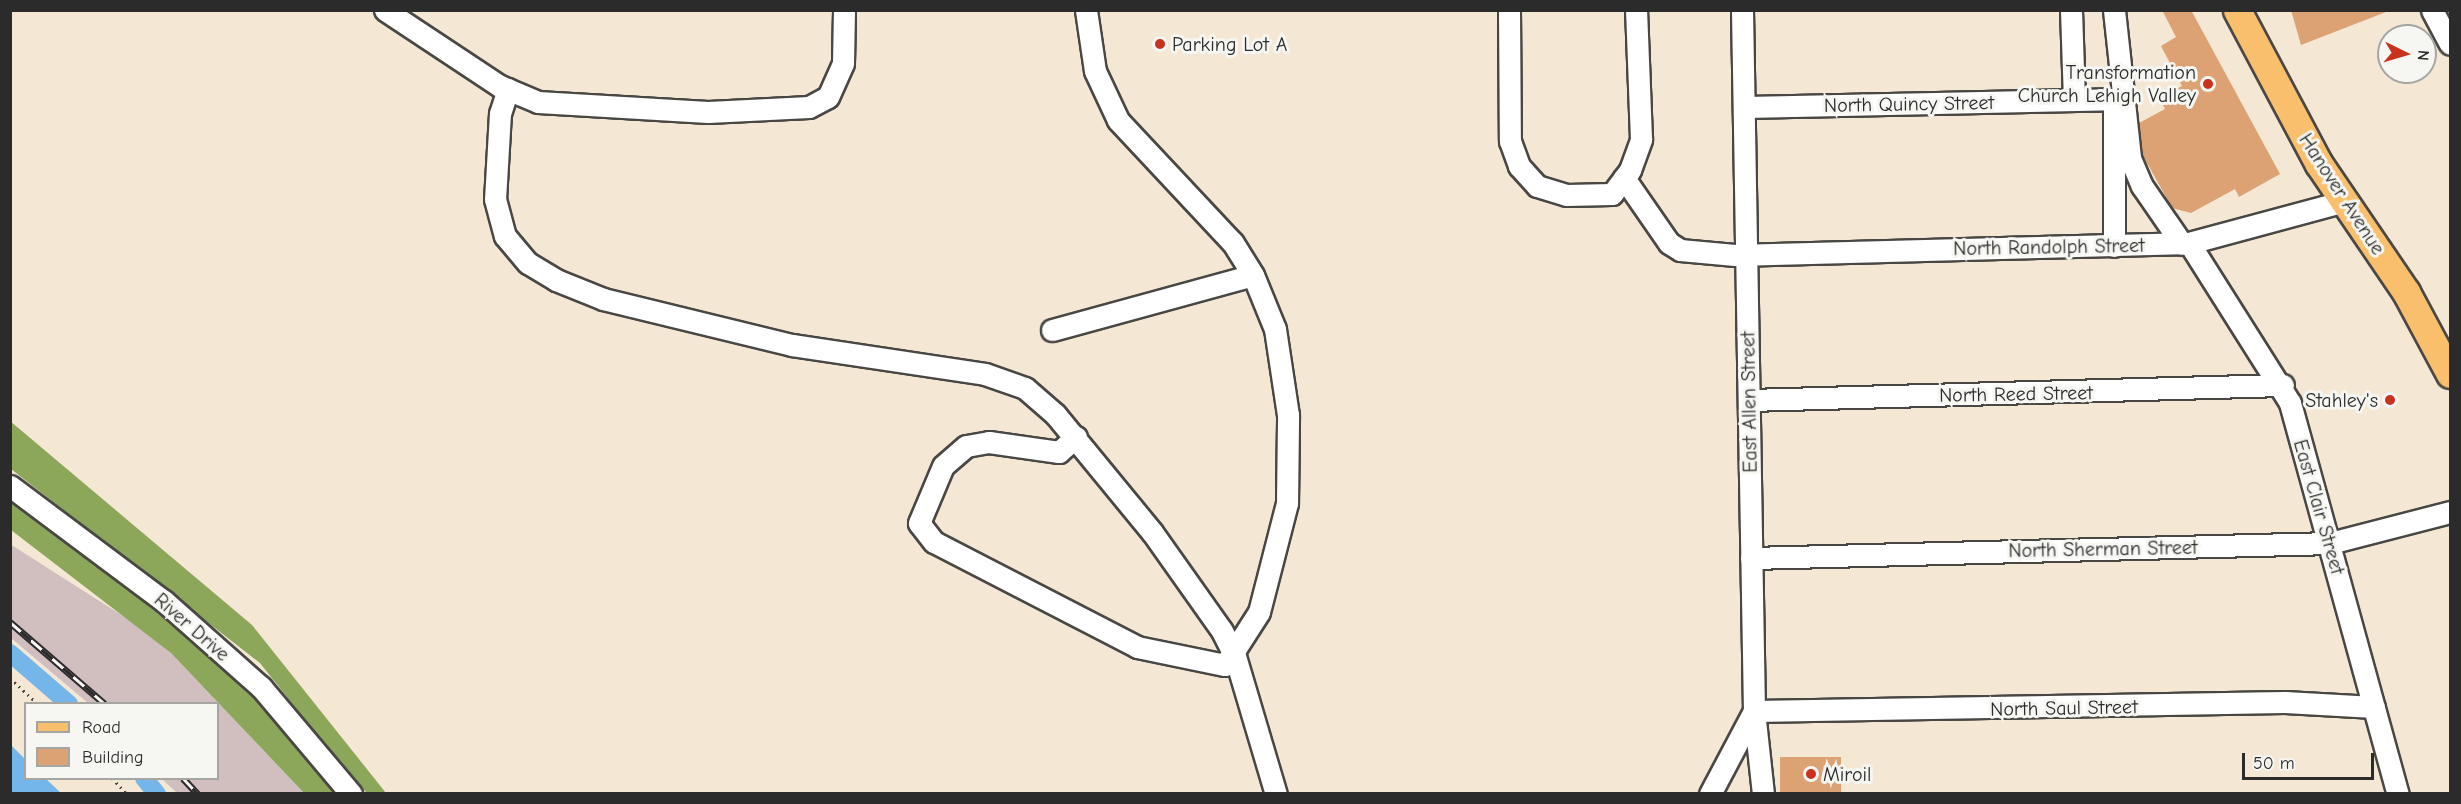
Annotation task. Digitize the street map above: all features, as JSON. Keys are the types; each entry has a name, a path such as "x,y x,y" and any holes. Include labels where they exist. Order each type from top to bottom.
{"main road":[{"name":"Hanover Avenue","path":"2237,10 2319,164 2430,332 2451,375"}],"street":[{"path":"385,10 508,89 538,102 571,107 708,112 809,107 828,97 838,84 844,10"},
{"path":"1076,436 1059,452 1041,453 989,442 966,446 943,466 919,523 934,542 1137,646 1197,663 1225,665 1235,656 1259,612 1287,502 1288,415 1275,329 1254,274 1232,242 1118,120 1095,71 1086,10"},
{"path":"1509,10 1510,141 1519,166 1537,186 1566,195 1612,194 1624,178 1641,139 1636,10"},
{"name":"East Allen Street","path":"1742,10 1754,711 1763,794"},
{"path":"2072,10 2074,100 2114,99 2114,246"},
{"name":"East Clair Street","path":"2114,10 2130,158 2142,186 2186,243 2283,386 2330,543 2398,794"},
{"path":"2432,10 2451,44"},
{"path":"508,89 500,114 495,199 505,236 528,263 556,280 615,302 792,345 985,374 1024,388 1076,436 1185,577 1235,656 1276,794"},
{"name":"North Quincy Street","path":"1744,107 2074,100"},
{"name":"North Randolph Street","path":"1624,178 1680,250 1746,254 2186,243 2345,201"},
{"path":"1052,330 1254,274"},
{"name":"North Reed Street","path":"1749,400 2283,386"},
{"name":"River Drive","path":"10,486 164,601 261,687 351,794"},
{"name":"North Sherman Street","path":"1751,558 2330,543 2451,512"},
{"name":"North Saul Street","path":"1754,711 2285,702 2374,707"},
{"path":"1710,794 1754,711"}],"path":[{"path":"10,678 36,702"},
{"path":"114,780 127,794"}],"shaded area":[{"path":"10,544 137,625 171,653 218,702 87,702 11,638"},
{"path":"219,704 304,793 177,793 163,780 219,780"}],"green space":[{"path":"10,421 252,625 386,793 367,793 346,772 260,663 11,469"},
{"path":"10,494 227,664 341,793 304,793 171,653 11,530"}],"water":[{"path":"10,744 24,758 24,780 47,780 61,793 11,793"}],"building":[{"path":"2162,10 2191,10 2280,174 2239,197 2235,189 2191,213 2172,208 2142,154 2139,123 2165,109 2159,98 2182,86 2161,46 2176,37"},
{"path":"2291,10 2386,10 2386,12 2301,45"},
{"name":"Miroil","path":"1780,757 1841,757 1841,794 1780,794"}],"waterway":[{"path":"10,653 67,702"},
{"path":"146,780 157,794"}],"railway":[{"path":"10,622 103,702"},
{"path":"185,780 198,794"}],"place":[{"name":"Parking Lot A","path":"1160,44"},
{"name":"Transformation Church Lehigh Valley","path":"2208,84"},
{"name":"Stahley's","path":"2390,400"},
{"name":"Miroil","path":"1811,774"}]}
